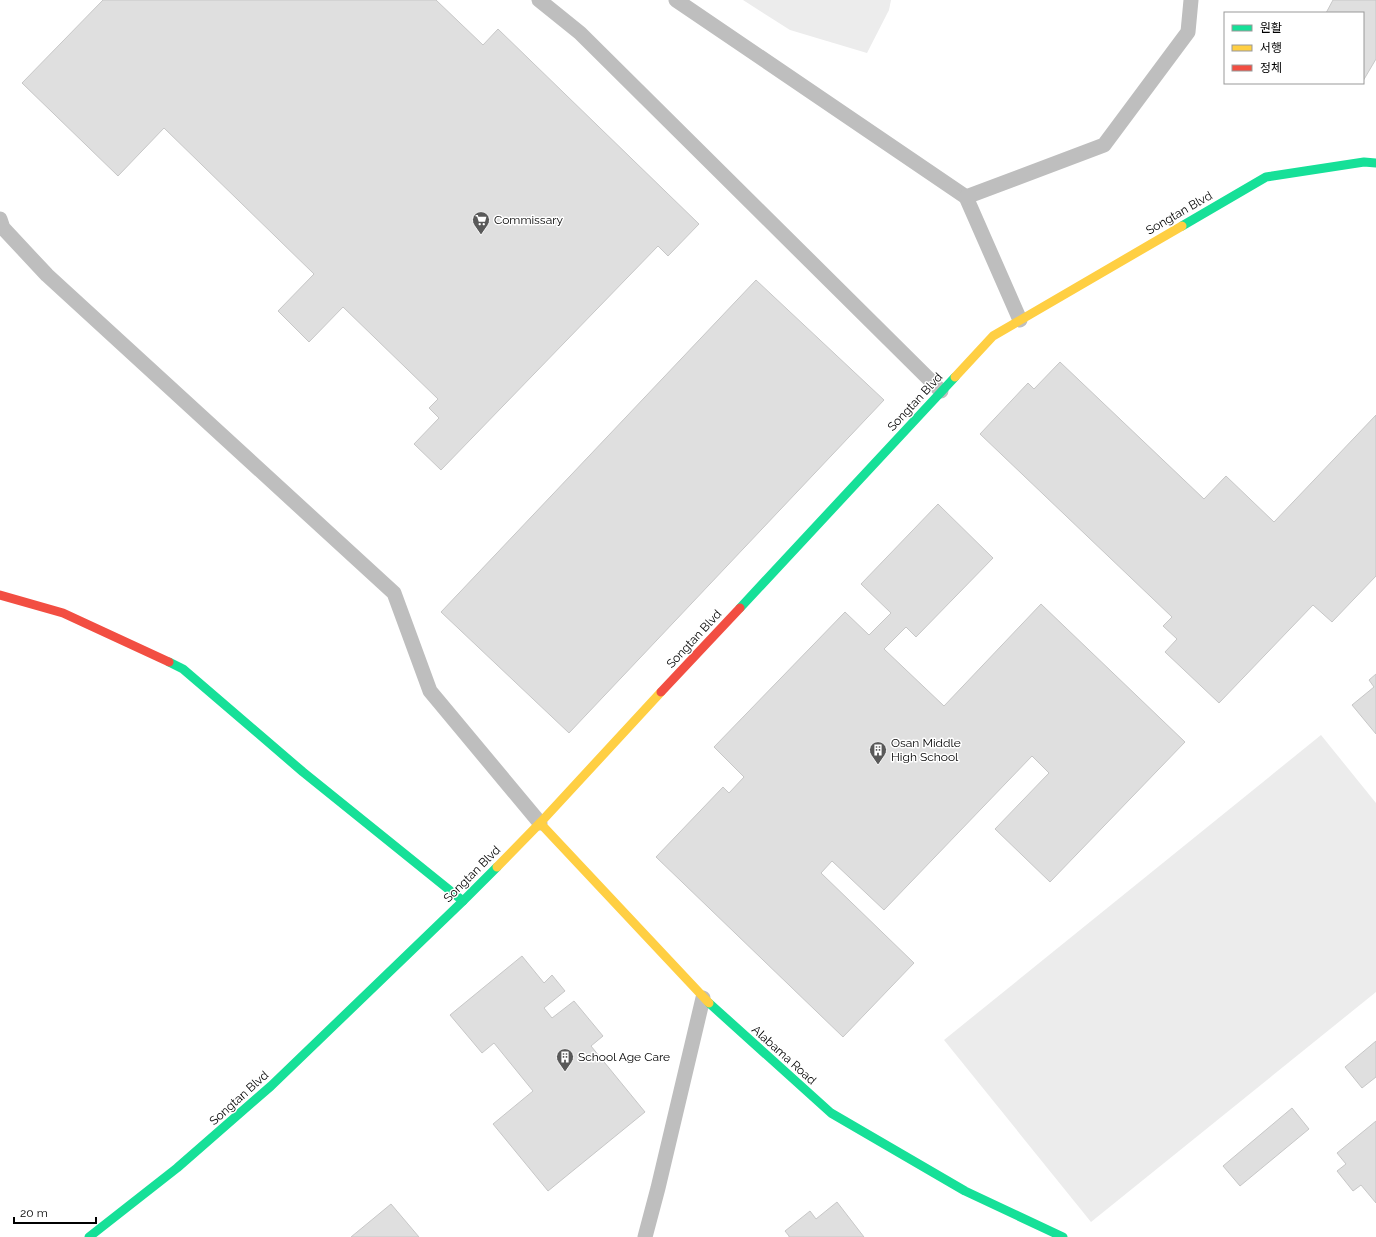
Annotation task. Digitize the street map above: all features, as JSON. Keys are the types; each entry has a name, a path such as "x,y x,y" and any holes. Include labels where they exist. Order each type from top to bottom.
{"street":[{"name":"Songtan Blvd","path":"89,1237 177,1168 271,1086 463,901 540,823 993,336 1266,177 1364,162 1376,163"},
{"path":"0,595 64,613 183,669 303,772 463,901"},
{"name":"Alabama Road","path":"540,823 703,998 831,1113 965,1191 1063,1237"}],"lane":[{"path":"539,0 580,33 941,391"},
{"path":"676,0 966,196 1020,320"},
{"path":"966,196 1104,145 1188,32 1191,0"},
{"path":"0,219 3,228 47,275 394,592 430,691 540,823"},
{"path":"645,1237 703,998"}],"shaded area":[{"path":"743,0 891,0 889,10 867,53 790,30"},
{"path":"1321,735 1376,803 1376,992 1091,1222 944,1040"}],"building":[{"name":"Commissary","path":"103,0 436,0 483,45 498,29 699,224 668,256 658,246 441,470 414,444 439,418 429,408 438,399 343,307 309,342 278,311 314,274 164,128 118,176 22,83"},
{"path":"1333,0 1376,0 1376,59 1364,79 1364,12 1327,12"},
{"path":"756,280 884,400 569,733 441,612"},
{"path":"1060,362 1204,499 1226,476 1274,522 1376,415 1376,576 1332,622 1313,605 1219,703 1165,652 1177,639 1163,626 1172,617 980,434 1028,383 1034,389"},
{"name":"Osan Middle High School","path":"938,504 993,558 916,637 906,627 884,649 944,706 1041,604 1185,742 1050,882 995,829 1049,773 1032,756 884,910 832,861 821,873 914,963 843,1037 656,857 723,787 729,793 744,777 714,747 845,612 869,635 891,613 861,584"},
{"path":"1376,674 1376,734 1352,705 1374,687 1369,680"},
{"name":"School Age Care","path":"522,956 544,983 552,975 565,991 544,1008 552,1018 574,1001 603,1036 591,1046 645,1112 548,1191 493,1124 533,1091 494,1043 482,1053 450,1015"},
{"path":"1376,1041 1376,1077 1362,1088 1345,1067"},
{"path":"1292,1108 1309,1129 1240,1186 1223,1166"},
{"path":"1376,1121 1376,1203 1361,1185 1353,1191 1337,1171 1346,1164 1337,1153"},
{"path":"837,1202 864,1237 789,1237 785,1231 810,1211 816,1219"},
{"path":"391,1204 419,1237 351,1237"}],"traffic: fast":[{"path":"1182,226 1266,177 1364,162 1376,163"},
{"path":"740,608 955,377"},
{"path":"169,662 183,669 303,772 463,901"},
{"path":"89,1237 177,1168 271,1086 497,867"},
{"path":"709,1003 831,1113 965,1191 1063,1237"}],"traffic: slow":[{"path":"955,377 993,336 1182,226"},
{"path":"497,867 540,823 661,692"},
{"path":"540,823 709,1003"}],"traffic: jam":[{"path":"0,595 63,613 169,662"},
{"path":"661,692 740,608"}],"place":[{"name":"Commissary","path":"481,235"},
{"name":"Osan Middle High School","path":"878,765"},
{"name":"School Age Care","path":"565,1072"}]}
